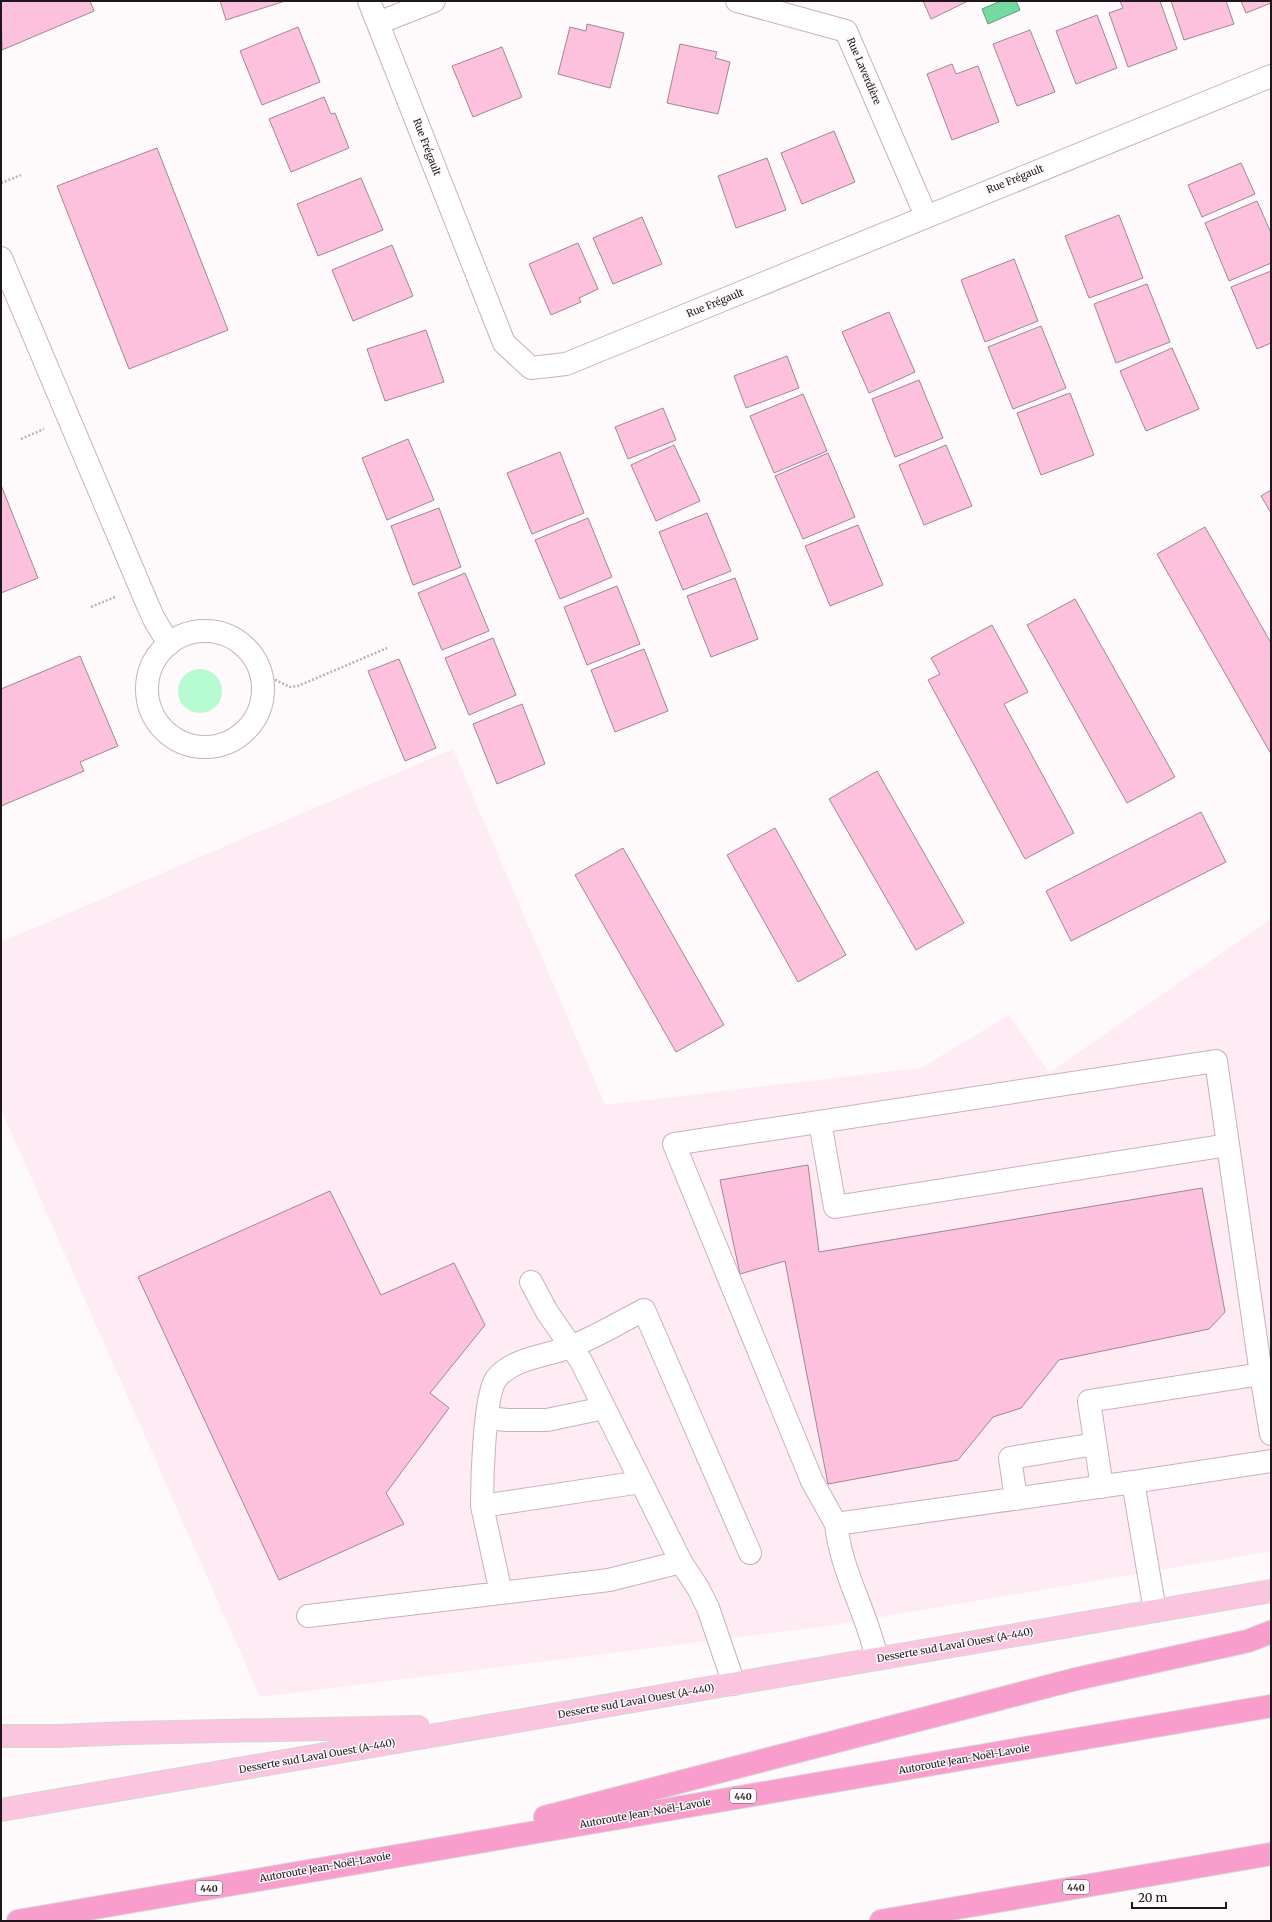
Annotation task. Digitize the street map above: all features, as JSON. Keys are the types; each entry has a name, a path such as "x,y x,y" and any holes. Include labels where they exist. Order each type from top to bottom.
{"highway":[{"path":"400,1854 1076,1679 1248,1641 1271,1632"},
{"name":"Autoroute Jean-Noël-Lavoie","path":"18,1921 400,1854 1271,1706"},
{"name":"440","path":"881,1921 1271,1854"}],"main road":[{"name":"Desserte sud Laval Ouest (A-440)","path":"1,1810 1271,1591"},
{"path":"1,1736 491,1726"}],"street":[{"name":"Rue Frégault","path":"369,1 504,343 531,368 566,364 1271,76"},
{"path":"378,23 434,1"},
{"name":"Rue Laverdière","path":"737,1 846,30 926,216"},
{"path":"1,258 146,601 154,619 169,644"},
{"path":"194,632 222,633 238,641 252,654 263,679 263,693 261,707 252,724 242,735 230,742 212,747 193,746 175,740 161,728 151,711 147,693 147,683 156,657 169,644 185,634 194,632"},
{"path":"877,1659 873,1640 845,1567 838,1542 836,1524 812,1481 674,1144 1216,1061 1271,1434"},
{"path":"820,1122 835,1207 1228,1144"},
{"path":"531,1282 547,1312 581,1361 681,1562 698,1588 708,1608 734,1684"},
{"path":"501,1593 482,1506 482,1473 487,1418 489,1402 495,1380 504,1371 531,1359 571,1346 644,1310 750,1553"},
{"path":"1102,1487 1089,1401 1261,1374"},
{"path":"487,1418 507,1420 547,1420 604,1408"},
{"path":"1016,1499 1010,1458 1095,1444"},
{"path":"836,1524 1102,1487 1271,1461"},
{"path":"482,1506 641,1482"},
{"path":"1133,1482 1155,1611"},
{"path":"308,1616 609,1580 681,1562"}],"path":[{"path":"1,183 22,175"},
{"path":"263,679 276,680 290,687 298,686 387,648"}],"shaded area":[{"path":"1001,1 1016,1 1020,10 988,24 982,9"},
{"path":"196,669 204,669 216,675 222,687 222,695 216,707 204,713 196,713 184,707 178,695 178,687 184,675"},
{"path":"453,749 605,1105 921,1068 1009,1015 1049,1073 1271,919 1271,1551 828,1626 260,1697 1,1109 1,942"}],"building":[{"path":"1,1 90,1 94,11 2,50"},
{"path":"220,1 285,1 226,20"},
{"path":"923,1 968,1 931,19"},
{"path":"1120,1 1160,1 1177,49 1128,67 1109,13 1123,8"},
{"path":"1171,1 1226,1 1234,24 1184,40"},
{"path":"1241,1 1271,1 1271,3 1246,13"},
{"path":"1097,15 1117,68 1076,84 1056,31"},
{"path":"587,24 624,33 610,88 558,74 570,27 586,31"},
{"path":"298,27 320,82 262,105 240,51"},
{"path":"1030,30 1055,92 1017,106 993,44"},
{"path":"680,44 717,52 715,58 730,62 718,114 667,103"},
{"path":"502,47 522,97 473,117 452,66"},
{"path":"952,64 956,74 978,66 999,122 952,140 927,74"},
{"path":"324,97 331,114 335,113 349,148 291,172 269,119"},
{"path":"834,131 855,182 802,204 781,153"},
{"path":"157,148 228,330 129,369 57,186"},
{"path":"767,158 786,210 736,228 718,176"},
{"path":"1241,163 1255,194 1202,217 1188,185"},
{"path":"361,178 383,230 318,256 297,204"},
{"path":"1257,201 1271,233 1271,263 1229,281 1205,223"},
{"path":"1119,215 1143,278 1089,298 1065,236"},
{"path":"642,217 662,264 613,284 593,238"},
{"path":"578,243 598,289 579,298 581,302 551,315 529,264"},
{"path":"392,245 413,296 353,321 332,270"},
{"path":"1014,259 1038,321 985,342 961,280"},
{"path":"1271,271 1271,343 1257,349 1231,287"},
{"path":"1147,284 1170,342 1116,363 1094,304"},
{"path":"889,312 915,372 869,393 842,332"},
{"path":"1041,326 1066,388 1013,409 988,347"},
{"path":"426,330 444,382 385,401 367,349"},
{"path":"1172,348 1199,409 1146,431 1120,371"},
{"path":"787,356 799,388 746,408 734,376"},
{"path":"919,380 943,438 895,457 872,399"},
{"path":"1070,393 1094,455 1041,475 1017,413"},
{"path":"803,394 827,451 774,473 750,416"},
{"path":"663,408 676,440 628,459 615,427"},
{"path":"408,439 434,500 387,520 362,458"},
{"path":"674,445 700,501 656,521 631,465"},
{"path":"946,445 972,506 924,525 899,465"},
{"path":"560,452 584,513 532,534 507,473"},
{"path":"828,453 855,517 803,539 775,476"},
{"path":"1,485 38,578 1,593"},
{"path":"1271,490 1271,513 1261,496"},
{"path":"439,508 461,567 413,585 391,526"},
{"path":"707,513 731,571 683,590 659,532"},
{"path":"588,518 612,577 560,599 535,540"},
{"path":"858,525 883,585 830,606 805,546"},
{"path":"1205,527 1271,643 1271,754 1157,554"},
{"path":"465,573 489,631 442,650 418,593"},
{"path":"735,578 758,639 711,657 687,596"},
{"path":"617,586 640,644 587,665 564,607"},
{"path":"1075,599 1175,777 1127,803 1027,625"},
{"path":"992,625 1028,692 1004,704 1074,833 1025,859 928,680 940,674 931,658"},
{"path":"493,638 516,695 469,715 445,658"},
{"path":"644,649 668,711 615,732 591,670"},
{"path":"80,656 118,746 80,762 84,771 1,806 1,689"},
{"path":"399,659 436,748 405,761 368,671"},
{"path":"522,704 545,764 497,784 473,724"},
{"path":"877,771 964,923 916,950 829,799"},
{"path":"1201,812 1226,862 1071,941 1046,891"},
{"path":"775,828 846,955 798,982 727,855"},
{"path":"623,848 724,1025 676,1052 575,875"},
{"path":"808,1165 819,1252 1202,1188 1225,1312 1209,1329 1059,1360 1021,1408 993,1417 958,1460 828,1484 785,1261 740,1274 720,1180"},
{"path":"330,1191 381,1295 454,1263 485,1325 430,1393 449,1408 386,1493 404,1524 279,1580 138,1277"}]}
